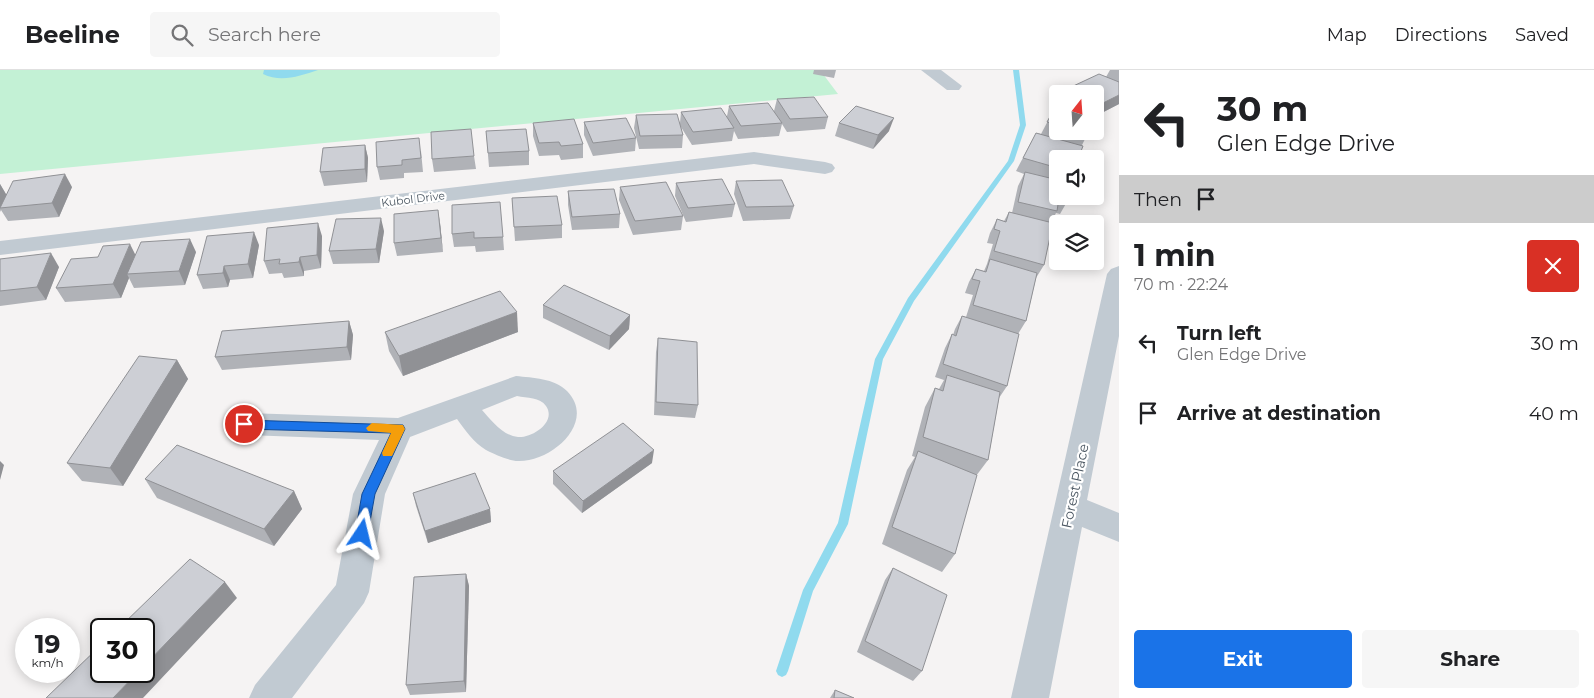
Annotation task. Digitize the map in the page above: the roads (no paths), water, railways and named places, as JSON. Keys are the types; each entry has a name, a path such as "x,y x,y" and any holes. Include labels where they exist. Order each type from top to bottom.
{"street":[{"path":"930,70 953,86"},
{"name":"Kubol Drive","path":"0,248 754,158 825,168"},
{"name":"Forest Place","path":"1030,698 1119,274"},
{"path":"244,424 399,429 462,406"},
{"path":"268,698 352,592 369,494 399,429"},
{"path":"1070,507 1119,528"}],"water":[{"path":"264,70 318,70 297,76 277,78 263,74"}],"waterway":[{"path":"782,671 808,590 843,524 879,359 911,300 1011,161 1023,125 1016,70"}]}
